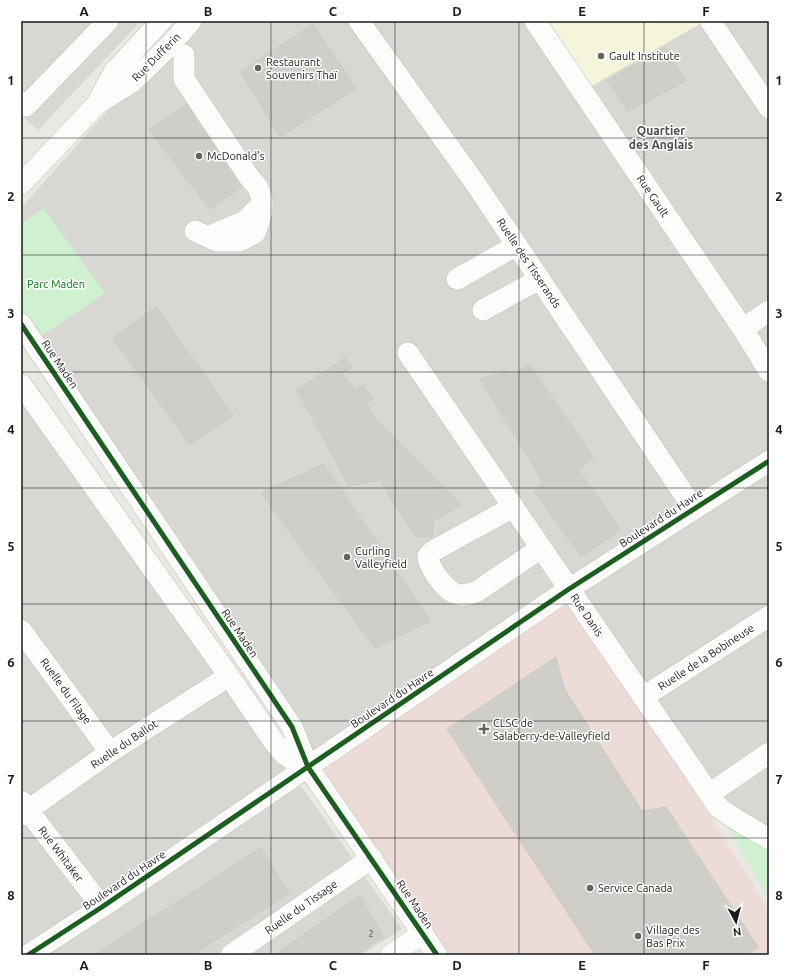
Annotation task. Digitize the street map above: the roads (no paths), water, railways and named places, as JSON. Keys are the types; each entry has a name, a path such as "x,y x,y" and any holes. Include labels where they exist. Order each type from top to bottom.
{"street":[{"path":"21,102 26,106 108,21"},
{"name":"Rue Dufferin","path":"21,184 98,103 132,82 178,49 191,21"},
{"name":"Ruelle des Tisserands","path":"359,21 475,183 694,509"},
{"name":"Rue Gault","path":"535,21 743,329 769,371"},
{"path":"711,22 769,108"},
{"path":"156,23 178,49 184,79 259,190 262,204 261,217 255,233 239,241 217,241 202,234"},
{"name":"Rue Dufferin","path":"98,103 114,72 156,23"},
{"path":"457,279 517,245"},
{"path":"483,310 540,279"},
{"path":"743,329 769,312"},
{"name":"Rue Maden","path":"21,324 292,728 308,767 372,858 437,955"},
{"name":"Rue Danis","path":"408,353 719,808 769,839"},
{"name":"Rue Maden","path":"21,384 229,676 274,742 284,754 308,767"},
{"name":"Boulevard du Havre","path":"28,955 102,907 569,589 769,461"},
{"path":"513,507 432,551 428,556 428,562 443,585 455,594 465,595 476,592 541,548"},
{"name":"Ruelle de la Bobineuse","path":"643,697 769,616"},
{"name":"Ruelle du Filage","path":"21,630 110,752"},
{"name":"Ruelle du Ballot","path":"23,809 229,676"},
{"path":"709,794 769,753"},
{"name":"Rue Whitaker","path":"23,809 102,907"},
{"name":"Ruelle du Tissage","path":"231,955 372,858"},
{"path":"391,955 423,933"}],"place":[{"name":"Gault Institute","path":"601,56"},
{"name":"Restaurant Souvenirs Thaï","path":"258,68"},
{"name":"McDonald's","path":"199,156"},
{"name":"Curling Valleyfield","path":"347,557"},
{"name":"CLSC de Salaberry-de-Valleyfield","path":"484,729"},
{"name":"Service Canada","path":"590,888"},
{"name":"Village des Bas Prix","path":"638,936"}],"district":[{"name":"Quartier des Anglais","path":"661,137"}],"park label":[{"name":"Parc Maden","path":"56,284"}]}
